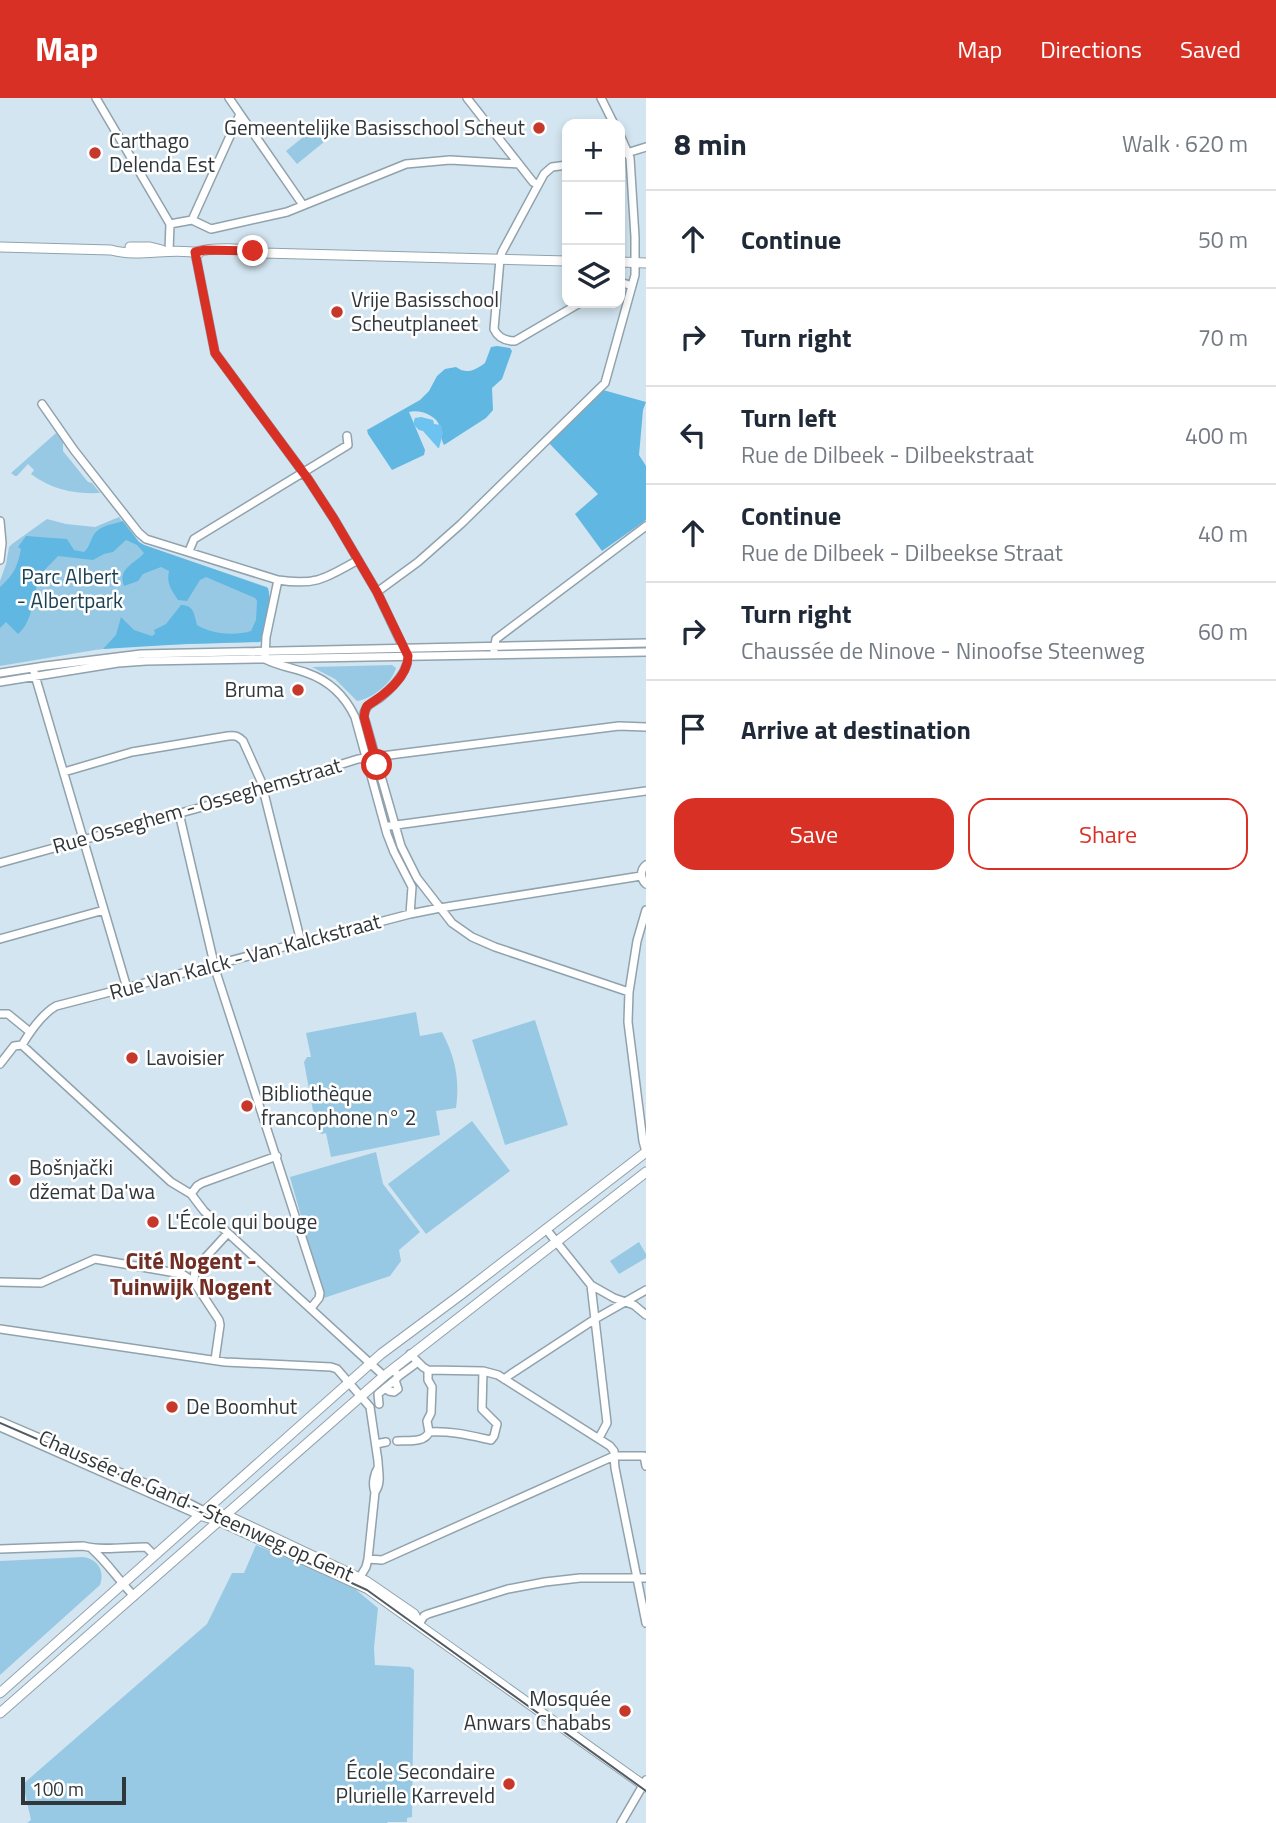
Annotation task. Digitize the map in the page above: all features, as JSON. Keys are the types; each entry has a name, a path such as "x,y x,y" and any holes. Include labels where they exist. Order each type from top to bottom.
{"main road":[{"path":"0,247 111,250 149,254 169,251 253,256 263,253 562,261"},
{"path":"625,262 646,263"},
{"path":"0,1693 370,1363 646,1152"},
{"path":"0,1713 410,1354 646,1172"},
{"name":"Chaussée de Gand - Steenweg op Gent","path":"201,1513 223,1518 358,1580 644,1787"},
{"path":"13,1681 23,1693"}],"street":[{"path":"96,98 170,224 169,251"},
{"path":"229,98 303,205"},
{"path":"467,98 538,185"},
{"path":"601,98 612,119"},
{"path":"192,220 240,114"},
{"path":"377,592 418,562 461,524 604,383 632,286 635,263 629,152 625,144"},
{"path":"625,153 646,147"},
{"path":"170,224 192,220 211,229 287,212 406,164 450,160 519,164"},
{"path":"562,165 552,167 544,174 502,251 494,329 497,336 515,341 571,308"},
{"path":"195,252 215,353 303,472 352,548 408,656 408,664 396,683 367,706 350,706"},
{"path":"625,284 632,286"},
{"path":"42,404 74,450 146,539 278,580 298,583 324,579 358,560"},
{"path":"189,551 194,539 348,445 347,436"},
{"path":"0,521 0,560"},
{"path":"494,650 496,639 646,526"},
{"path":"265,655 273,596 278,580"},
{"path":"0,682 34,672 116,657 408,656 646,643"},
{"path":"265,655 404,648 646,652"},
{"path":"265,655 276,665 326,681 350,706 389,826 417,878 452,923 480,941 629,992"},
{"path":"0,673 34,672"},
{"path":"34,672 127,988"},
{"path":"367,706 364,717 394,852 412,887 410,914"},
{"name":"Rue Osseghem - Osseghemstraat","path":"0,863 365,758 619,726 646,727"},
{"path":"64,772 132,752 234,735 239,737 263,789 301,942"},
{"path":"389,826 646,791"},
{"path":"179,813 214,965 320,1293 311,1308"},
{"path":"646,864 641,876 646,884"},
{"name":"Rue Van Kalck - Van Kalckstraat","path":"30,1032 56,1006 410,914 641,876"},
{"path":"0,939 104,910"},
{"path":"646,910 637,941 629,992 628,1022 646,1152"},
{"path":"0,1014 8,1014 30,1032 22,1045"},
{"path":"0,1063 14,1046 22,1045 171,1182 191,1194 204,1211 384,1376"},
{"path":"191,1194 202,1183 276,1156"},
{"path":"546,1229 590,1285 634,1305 646,1315"},
{"path":"182,1274 195,1269 228,1233"},
{"path":"0,1282 41,1283 95,1259 182,1274 194,1282 219,1320 215,1360"},
{"path":"194,1282 195,1269"},
{"path":"590,1285 607,1423 599,1438"},
{"path":"504,1379 595,1319 646,1290"},
{"path":"0,1329 215,1360 337,1369 370,1407 380,1473 378,1489 375,1492 368,1559 358,1580"},
{"path":"410,1354 429,1370 491,1372 599,1438 614,1451 615,1468 646,1623"},
{"path":"379,1404 378,1394 385,1388 394,1392 398,1389 397,1376 412,1367 417,1374"},
{"path":"397,1441 427,1437 432,1387 428,1380 429,1370"},
{"path":"429,1432 459,1432 491,1440 498,1426 482,1409 483,1371"},
{"name":"Chaussée de Gand - Steenweg op Gent","path":"0,1421 173,1495 201,1513"},
{"name":"Chaussée de Gand - Steenweg op Gent","path":"0,1427 201,1513"},
{"path":"376,1444 386,1442"},
{"path":"368,1559 382,1560 614,1456 645,1455 646,1466"},
{"path":"0,1549 146,1547 154,1555"},
{"path":"91,1548 105,1560 134,1596"},
{"path":"105,1560 107,1549"},
{"path":"419,1624 428,1614 526,1585 571,1578 646,1578"},
{"path":"621,1823 644,1787"}],"green space":[{"path":"313,129 324,142 297,164 286,151"},
{"path":"56,433 63,441 63,451 100,493 73,492 55,487 31,474 34,470 28,464 17,476 11,473"},
{"name":"Parc Albert - Albertpark","path":"119,517 144,545 267,587 269,607 260,642 129,646 0,666 0,581 9,547 47,519 95,527"},
{"path":"392,665 396,668 386,685 369,697 357,701 335,679 312,667"},
{"path":"416,1012 420,1036 442,1032 446,1041 457,1078 456,1108 436,1111 440,1135 331,1157 326,1133 317,1132 304,1062 307,1057 311,1057 306,1033"},
{"path":"535,1020 568,1125 505,1145 472,1040"},
{"path":"472,1121 510,1171 426,1234 388,1184"},
{"path":"376,1152 383,1184 420,1232 399,1250 401,1261 390,1276 324,1298 290,1177"},
{"path":"639,1242 646,1258 619,1274 610,1261"},
{"path":"256,1545 349,1584 378,1608 375,1665 410,1667 414,1670 412,1817 407,1818 407,1822 387,1823 27,1823 31,1820 23,1784 207,1624 232,1573 244,1573"},
{"path":"83,1557 93,1560 99,1566 102,1575 100,1585 0,1675 0,1561"}],"shaded area":[{"path":"491,347 510,348 512,351 502,379 492,388 493,410 486,418 444,445 440,427 432,416 422,412 409,412 425,450 424,455 392,470 367,430 420,400 445,369 474,369 485,363"},
{"path":"603,390 646,402 639,455 646,466 646,520 602,551 575,514 598,494 548,442"},
{"path":"421,417 441,425 443,433 439,448 413,424 415,418"},
{"path":"123,521 144,545 268,588 268,613 260,642 103,649 116,635 121,617 134,630 152,636 155,634 154,630 166,624 181,605 191,608 197,625 216,632 251,631 256,620 255,598 206,577 200,580 187,601 178,600 169,584 169,571 161,567 124,586 122,580 125,571 144,553 137,545 126,540 113,552 93,560 58,556 40,577 30,615 23,629 18,634 6,622 0,628 0,587 14,570 21,549 18,547 26,536 67,539 74,550 84,552 99,530"}],"tram line":[{"path":"0,1423 171,1497 367,1590 646,1791"}],"place":[{"name":"Gemeentelijke Basisschool Scheut","path":"539,128"},
{"name":"Carthago Delenda Est","path":"95,153"},
{"name":"Vrije Basisschool Scheutplaneet","path":"337,312"},
{"name":"Bruma","path":"298,690"},
{"name":"Lavoisier","path":"132,1058"},
{"name":"Bibliothèque francophone n° 2","path":"247,1106"},
{"name":"Bošnjački džemat Da'wa","path":"15,1180"},
{"name":"L'École qui bouge","path":"153,1222"},
{"name":"De Boomhut","path":"172,1407"},
{"name":"Mosquée Anwars Chababs","path":"625,1711"},
{"name":"École Secondaire Plurielle Karreveld","path":"509,1784"}],"district":[{"name":"Cité Nogent - Tuinwijk Nogent","path":"191,1274"}],"route":[{"path":"253,251 195,252 215,353 308,479 334,519 377,592 408,656 408,664 396,683 367,706 365,711 364,717 377,765"}]}
